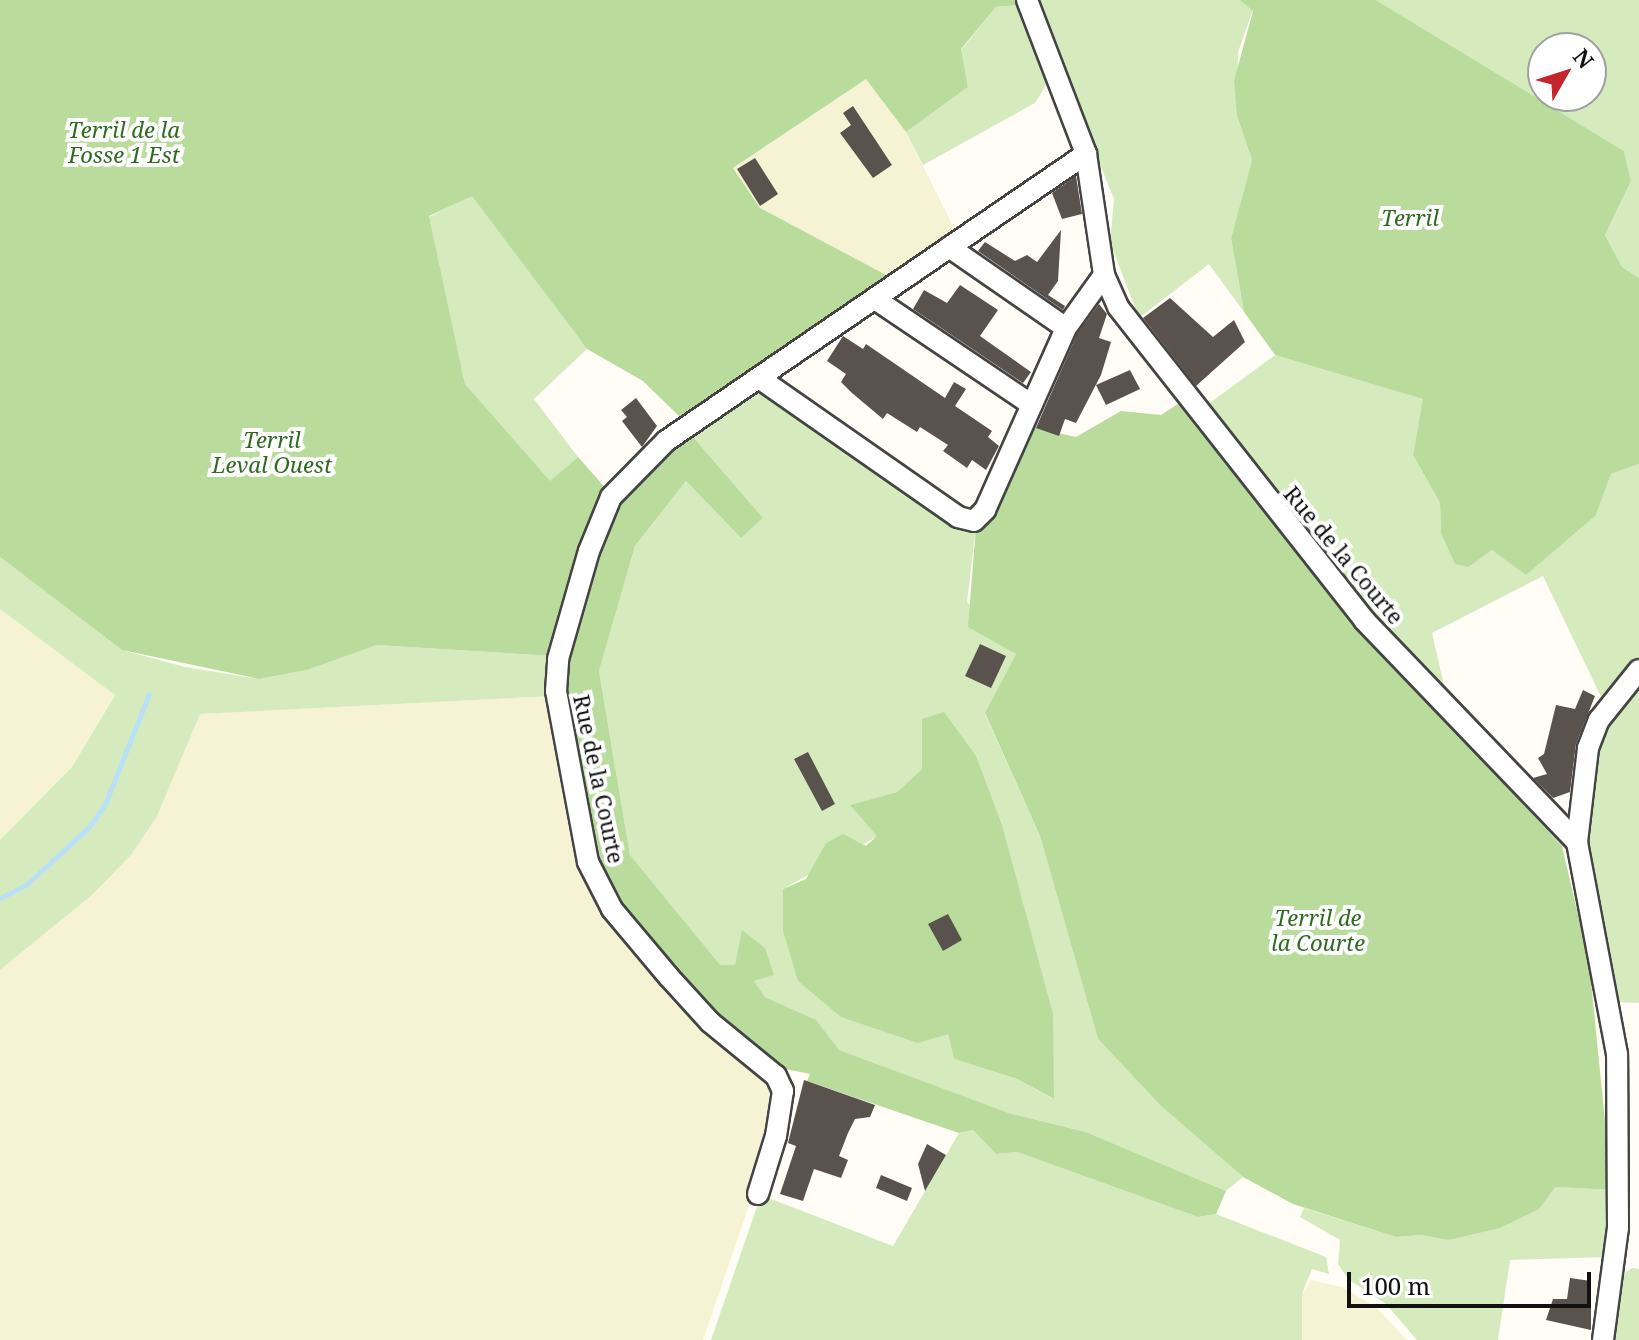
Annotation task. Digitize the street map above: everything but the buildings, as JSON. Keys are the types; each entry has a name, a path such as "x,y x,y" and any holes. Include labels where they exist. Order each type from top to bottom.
{"street":[{"name":"Rue de la Courte","path":"1027,0 1086,154 1104,275 1140,340 1364,620 1577,842"},
{"name":"Rue de la Courte","path":"758,1194 776,1136 783,1091 776,1076 710,1022 669,977 597,884 579,817 556,691 569,614 611,497 666,441 1086,154"},
{"path":"949,247 1066,328"},
{"path":"759,378 967,521 985,510 1079,302 1104,275"},
{"path":"875,299 1032,405"},
{"path":"1603,1340 1618,1228 1617,1054 1577,842 1588,748 1599,720 1639,670"}],"shaded area":[{"path":"866,78 906,132 957,234 890,277 760,208 733,168"},
{"path":"0,609 115,694 72,767 0,840"},
{"path":"553,696 771,1085 772,1123 757,1182 703,1340 0,1340 0,970 92,895 131,855 199,714"},
{"path":"1311,1280 1342,1287 1376,1307 1407,1340 1302,1340 1302,1294"}],"green space":[{"path":"0,0 1017,0 1019,5 996,7 961,49 968,87 906,132 866,79 733,168 760,208 890,277 684,421 643,381 587,349 472,196 429,216 465,384 550,481 578,457 609,492 553,656 377,645 307,670 259,679 122,650 0,557"},
{"path":"1033,0 1240,0 1253,10 1238,52 1237,116 1252,160 1231,238 1244,312 1209,264 1139,318 1110,242 1114,199"},
{"name":"Terril","path":"1240,0 1376,0 1527,92 1527,112 1560,112 1624,151 1631,181 1605,235 1622,267 1639,278 1639,464 1611,474 1596,515 1526,575 1492,550 1469,567 1455,564 1441,533 1440,503 1413,455 1423,399 1275,355 1244,312 1231,238 1252,160 1237,116 1234,81 1253,11"},
{"path":"1376,0 1639,0 1639,278 1622,267 1605,235 1631,181 1624,151 1560,112 1607,112 1607,32 1527,32 1527,92"},
{"path":"1019,5 1048,82 1035,103 923,165 906,132 968,87 961,50 996,7"},
{"path":"472,195 587,349 534,399 578,457 550,482 465,384 429,217"},
{"path":"1275,355 1424,399 1413,455 1440,503 1441,533 1469,567 1492,550 1596,515 1611,474 1639,464 1639,660 1603,701 1543,576 1432,633 1447,698 1384,631 1203,408"},
{"path":"759,384 976,527 967,602 1016,654 985,714 1040,836 1098,1039 1161,1106 1243,1177 1226,1191 1086,1132 1009,1113 838,1050 815,1020 765,997 753,980 743,931 735,965 720,966 630,855 599,671 635,546 686,481 741,538 763,518 688,431","holes":["922,719 1053,1099 1017,1079 954,1059 948,1034 783,889 878,836 851,805 897,792 922,769"]},
{"name":"Terril de la Courte","path":"1181,402 1357,626 1562,846 1589,962 1612,1190 1555,1187 1539,1209 1500,1228 1448,1240 1421,1235 1396,1237 1293,1204 1243,1177 1161,1106 1098,1039 1040,836 985,713 1016,654 968,627 976,527 1028,426 1076,437 1121,411 1161,415"},
{"path":"688,431 763,518 741,538 686,481 635,546 599,671 630,855 720,965 735,965 742,930 765,948 774,975 754,981 765,997 816,1020 839,1050 1009,1113 1086,1132 1226,1191 1216,1214 1198,1217 1017,1152 996,1154 973,1130 959,1133 807,1081 810,1074 776,1067 778,1063 736,1039 603,887 566,723 564,655 616,501"},
{"path":"0,557 122,650 185,667 259,679 307,670 377,645 553,656 553,696 200,714 157,816 131,855 92,895 0,970 0,840 72,767 115,695 0,609"},
{"path":"1639,678 1639,1003 1614,1002 1586,852 1596,746 1612,711"},
{"path":"944,712 976,756 1002,825 1053,1014 1054,1099 1017,1079 954,1059 948,1034 918,1043 841,1017 798,981 783,931 783,889 806,879 826,843 843,834 866,846 877,836 850,805 897,792 922,769 922,719"},
{"path":"973,1130 996,1154 1017,1152 1198,1217 1216,1214 1326,1257 1329,1274 1312,1269 1302,1294 1302,1340 711,1340 761,1195 893,1246 959,1133"},
{"path":"1555,1187 1612,1190 1607,1257 1510,1260 1498,1340 1417,1340 1386,1304 1348,1279 1338,1264 1340,1240 1300,1217 1304,1208 1396,1237 1421,1235 1448,1240"},
{"path":"1632,1268 1639,1269 1639,1340 1610,1340 1620,1276"}],"waterway":[{"path":"0,898 27,884 89,827 105,804 149,694"}],"park label":[{"name":"Terril de la Fosse 1 Est","path":"124,142"},
{"name":"Terril Leval Ouest","path":"272,452"}]}
